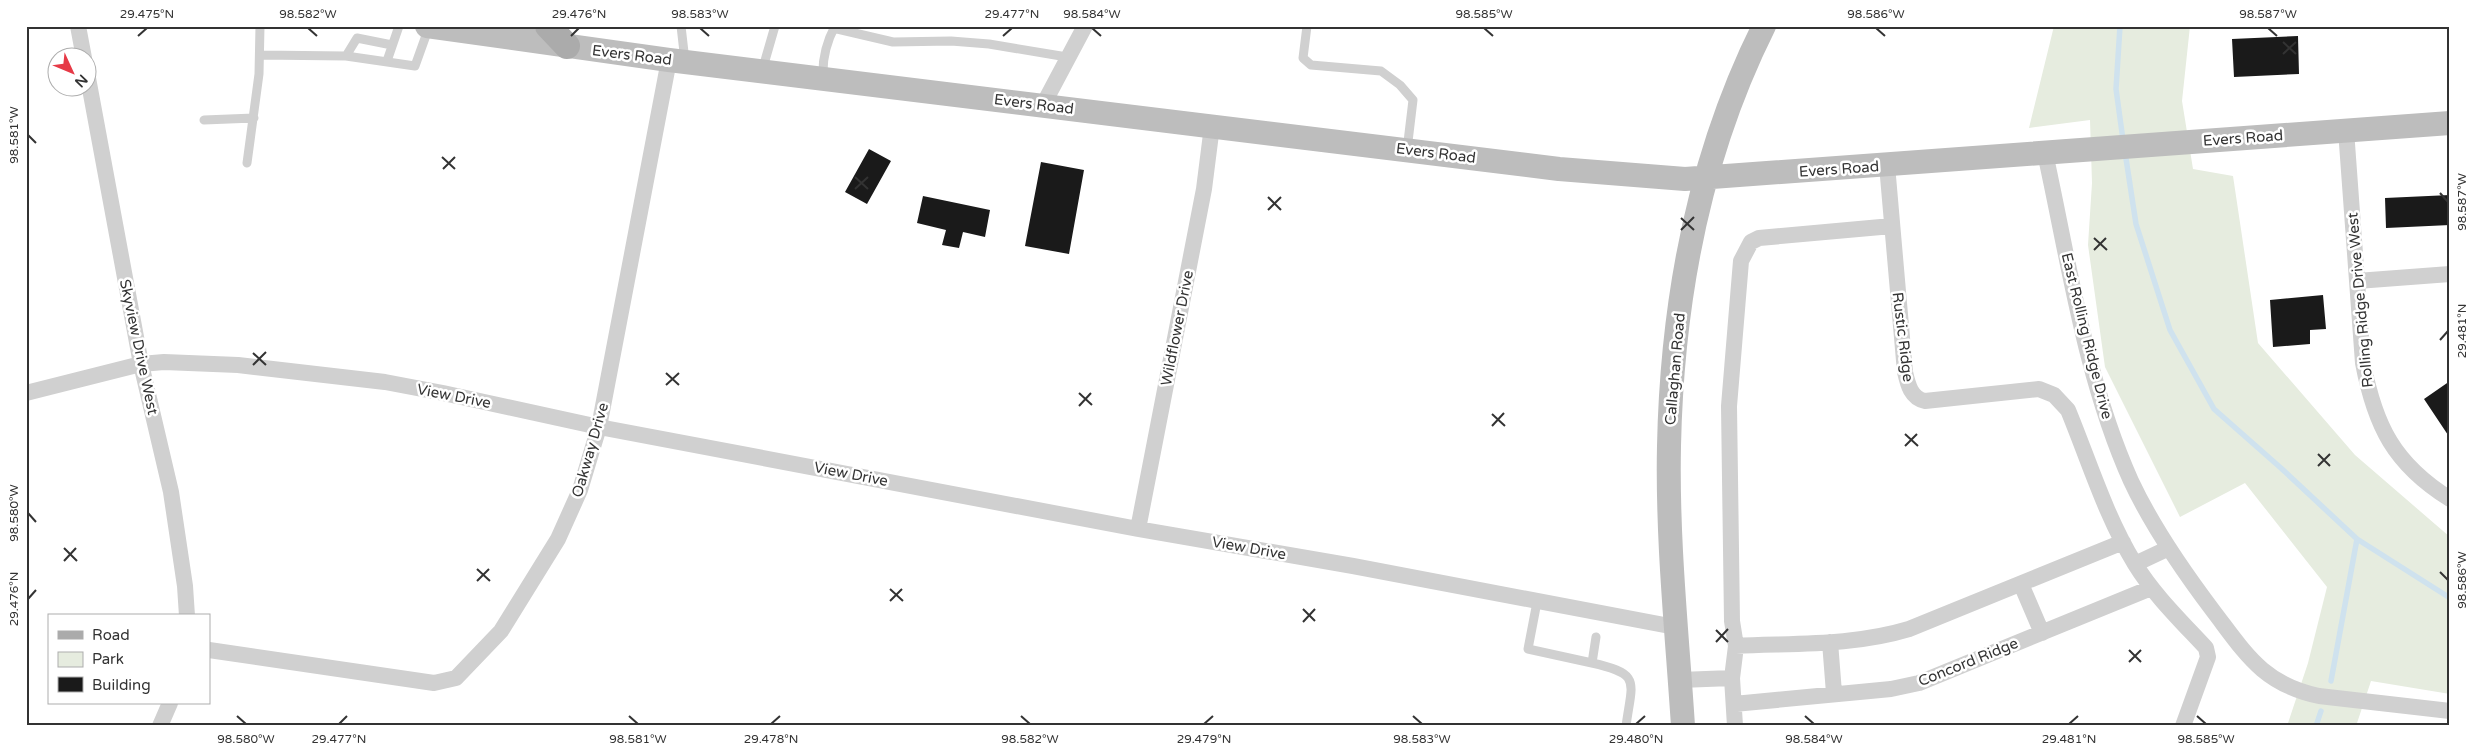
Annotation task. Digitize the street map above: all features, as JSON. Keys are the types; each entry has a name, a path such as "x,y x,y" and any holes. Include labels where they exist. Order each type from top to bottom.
{"main road":[{"name":"Evers Road","path":"428,26 677,61 1602,174 1685,179 1887,166 2450,123"},
{"path":"548,26 567,46"},
{"name":"Callaghan Road","path":"1683,726 1675,628 1669,458 1670,401 1690,244 1705,178 1736,85 1762,27"}],"street":[{"path":"78,26 82,48"},
{"path":"1043,105 1085,26"},
{"name":"Oakway Drive","path":"210,650 434,683 456,678 501,631 558,538 580,490 599,427 677,61"},
{"name":"Skyview Drive West","path":"92,98 141,364 171,492 185,586 187,614"},
{"name":"Wildflower Drive","path":"1138,529 1204,189 1212,126"},
{"name":"Rolling Ridge Drive West","path":"2346,130 2363,363 2369,398 2383,431 2402,460 2415,473 2450,499"},
{"name":"East Rolling Ridge Drive","path":"2045,153 2091,362 2108,423 2132,481 2169,548 2247,655 2268,676 2282,685 2298,692 2319,696 2450,711"},
{"name":"Rustic Ridge","path":"1887,166 1905,372 1908,387 1913,395 1925,401 2039,389 2054,395 2068,410 2123,542"},
{"path":"1736,726 1732,678 1736,646 1732,601 1728,406 1741,261 1751,242 1759,238 1775,235 1892,226"},
{"path":"2357,281 2450,274"},
{"name":"View Drive","path":"26,394 141,364 238,365 385,382 443,392 599,427 1138,529 1353,566 1675,628"},
{"path":"1736,646 1858,640 1909,629 2123,542 2151,588 2206,648 2208,657 2182,726"},
{"path":"2135,564 2169,548"},
{"path":"2021,584 2042,633"},
{"name":"Concord Ridge","path":"1734,704 1891,688 1919,683 2151,588"},
{"path":"1830,642 1834,693"},
{"path":"1680,680 1732,678"},
{"path":"160,726 170,704"}],"lane":[{"path":"246,163 254,118 260,55 260,26"},
{"path":"386,60 399,26"},
{"path":"260,55 346,56 386,60 415,66 428,26"},
{"path":"677,61 681,26"},
{"path":"762,71 775,26"},
{"path":"1307,26 1303,58 1310,65 1381,71 1400,85 1413,100 1407,150"},
{"path":"823,78 822,64 826,46 834,27 893,42 951,41 989,44 1067,58"},
{"path":"346,56 357,38 392,45"},
{"path":"204,120 254,118"},
{"path":"1536,602 1528,649 1617,668 1627,674 1630,690 1626,726"},
{"path":"1592,663 1596,637"}],"green space":[{"path":"2054,26 2190,26 2182,101 2193,169 2233,176 2258,343 2355,455 2450,537 2450,694 2371,681 2356,726 2287,726 2308,663 2327,587 2245,483 2180,517 2105,367 2088,245 2092,183 2090,120 2029,128"}],"building":[{"path":"2298,36 2299,74 2234,77 2232,39"},
{"path":"869,149 891,161 867,204 845,192"},
{"path":"1041,162 1084,170 1069,254 1025,246"},
{"path":"2450,195 2450,225 2386,228 2385,198"},
{"path":"923,196 990,210 985,237 963,232 959,248 942,245 946,230 917,223"},
{"path":"2323,295 2326,329 2310,330 2310,344 2273,347 2270,300"},
{"path":"2450,381 2450,438 2424,399"}],"waterway":[{"path":"2120,26 2116,89 2123,140"},
{"path":"2125,152 2136,224 2170,330 2214,409 2357,539 2450,598"},
{"path":"2331,681 2357,539"},
{"path":"2316,726 2321,711"}]}
